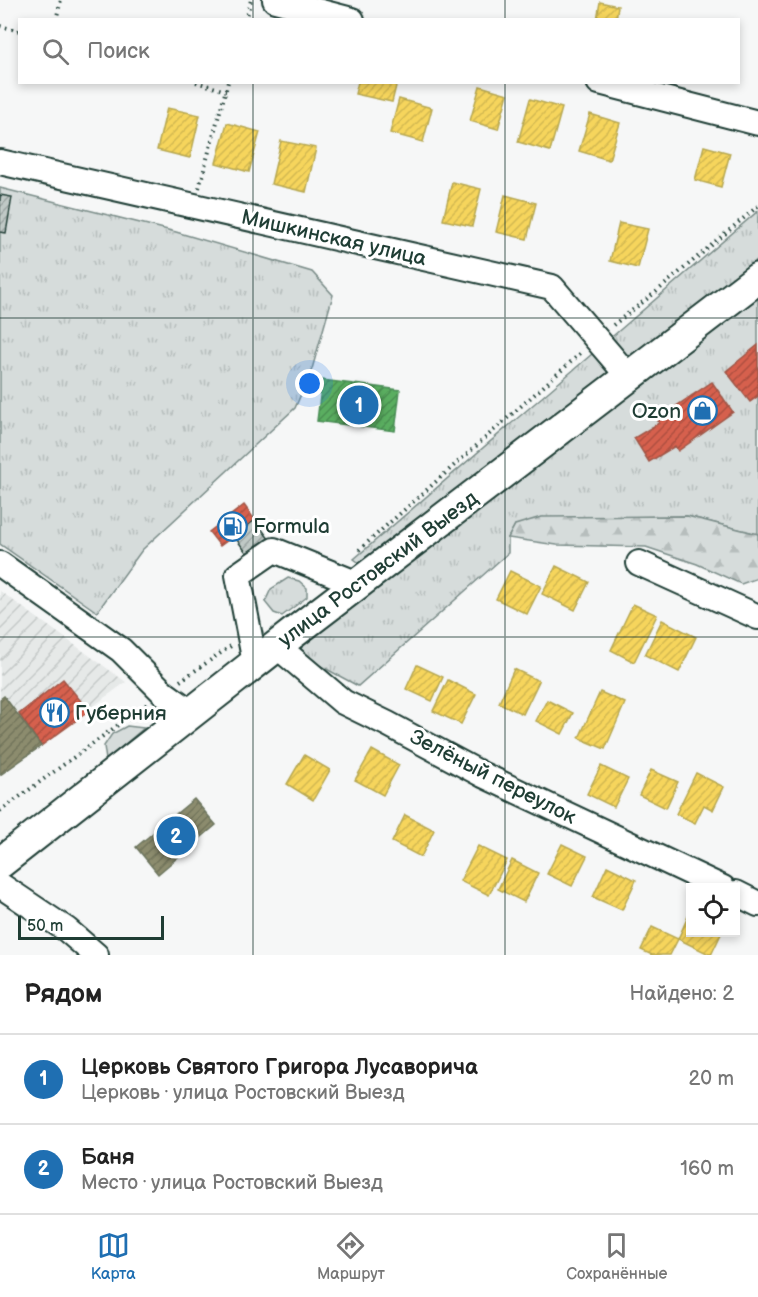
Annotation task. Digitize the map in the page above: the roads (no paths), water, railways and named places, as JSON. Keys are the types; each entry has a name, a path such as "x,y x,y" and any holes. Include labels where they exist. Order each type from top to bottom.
{"main road":[{"name":"улица Ростовский Выезд","path":"0,863 192,713 260,649 347,579 629,377 758,278"}],"street":[{"path":"275,0 344,18"},
{"path":"607,84 758,123"},
{"name":"Мишкинская улица","path":"0,162 552,287 629,377"},
{"path":"260,649 238,575 274,549 347,579"},
{"path":"639,563 758,617"},
{"path":"0,564 121,650 164,693 192,713"},
{"name":"Зелёный переулок","path":"260,649 343,702 483,775 712,883"},
{"path":"0,885 66,930 96,955"},
{"path":"740,895 758,904"}],"place":[{"name":"Церковь Святого Григора Лусаворича","path":"359,405"},
{"name":"Ozon","path":"702,411"},
{"name":"Formula","path":"232,526"},
{"name":"Губерния","path":"54,713"},
{"name":"Баня","path":"176,836"}]}
